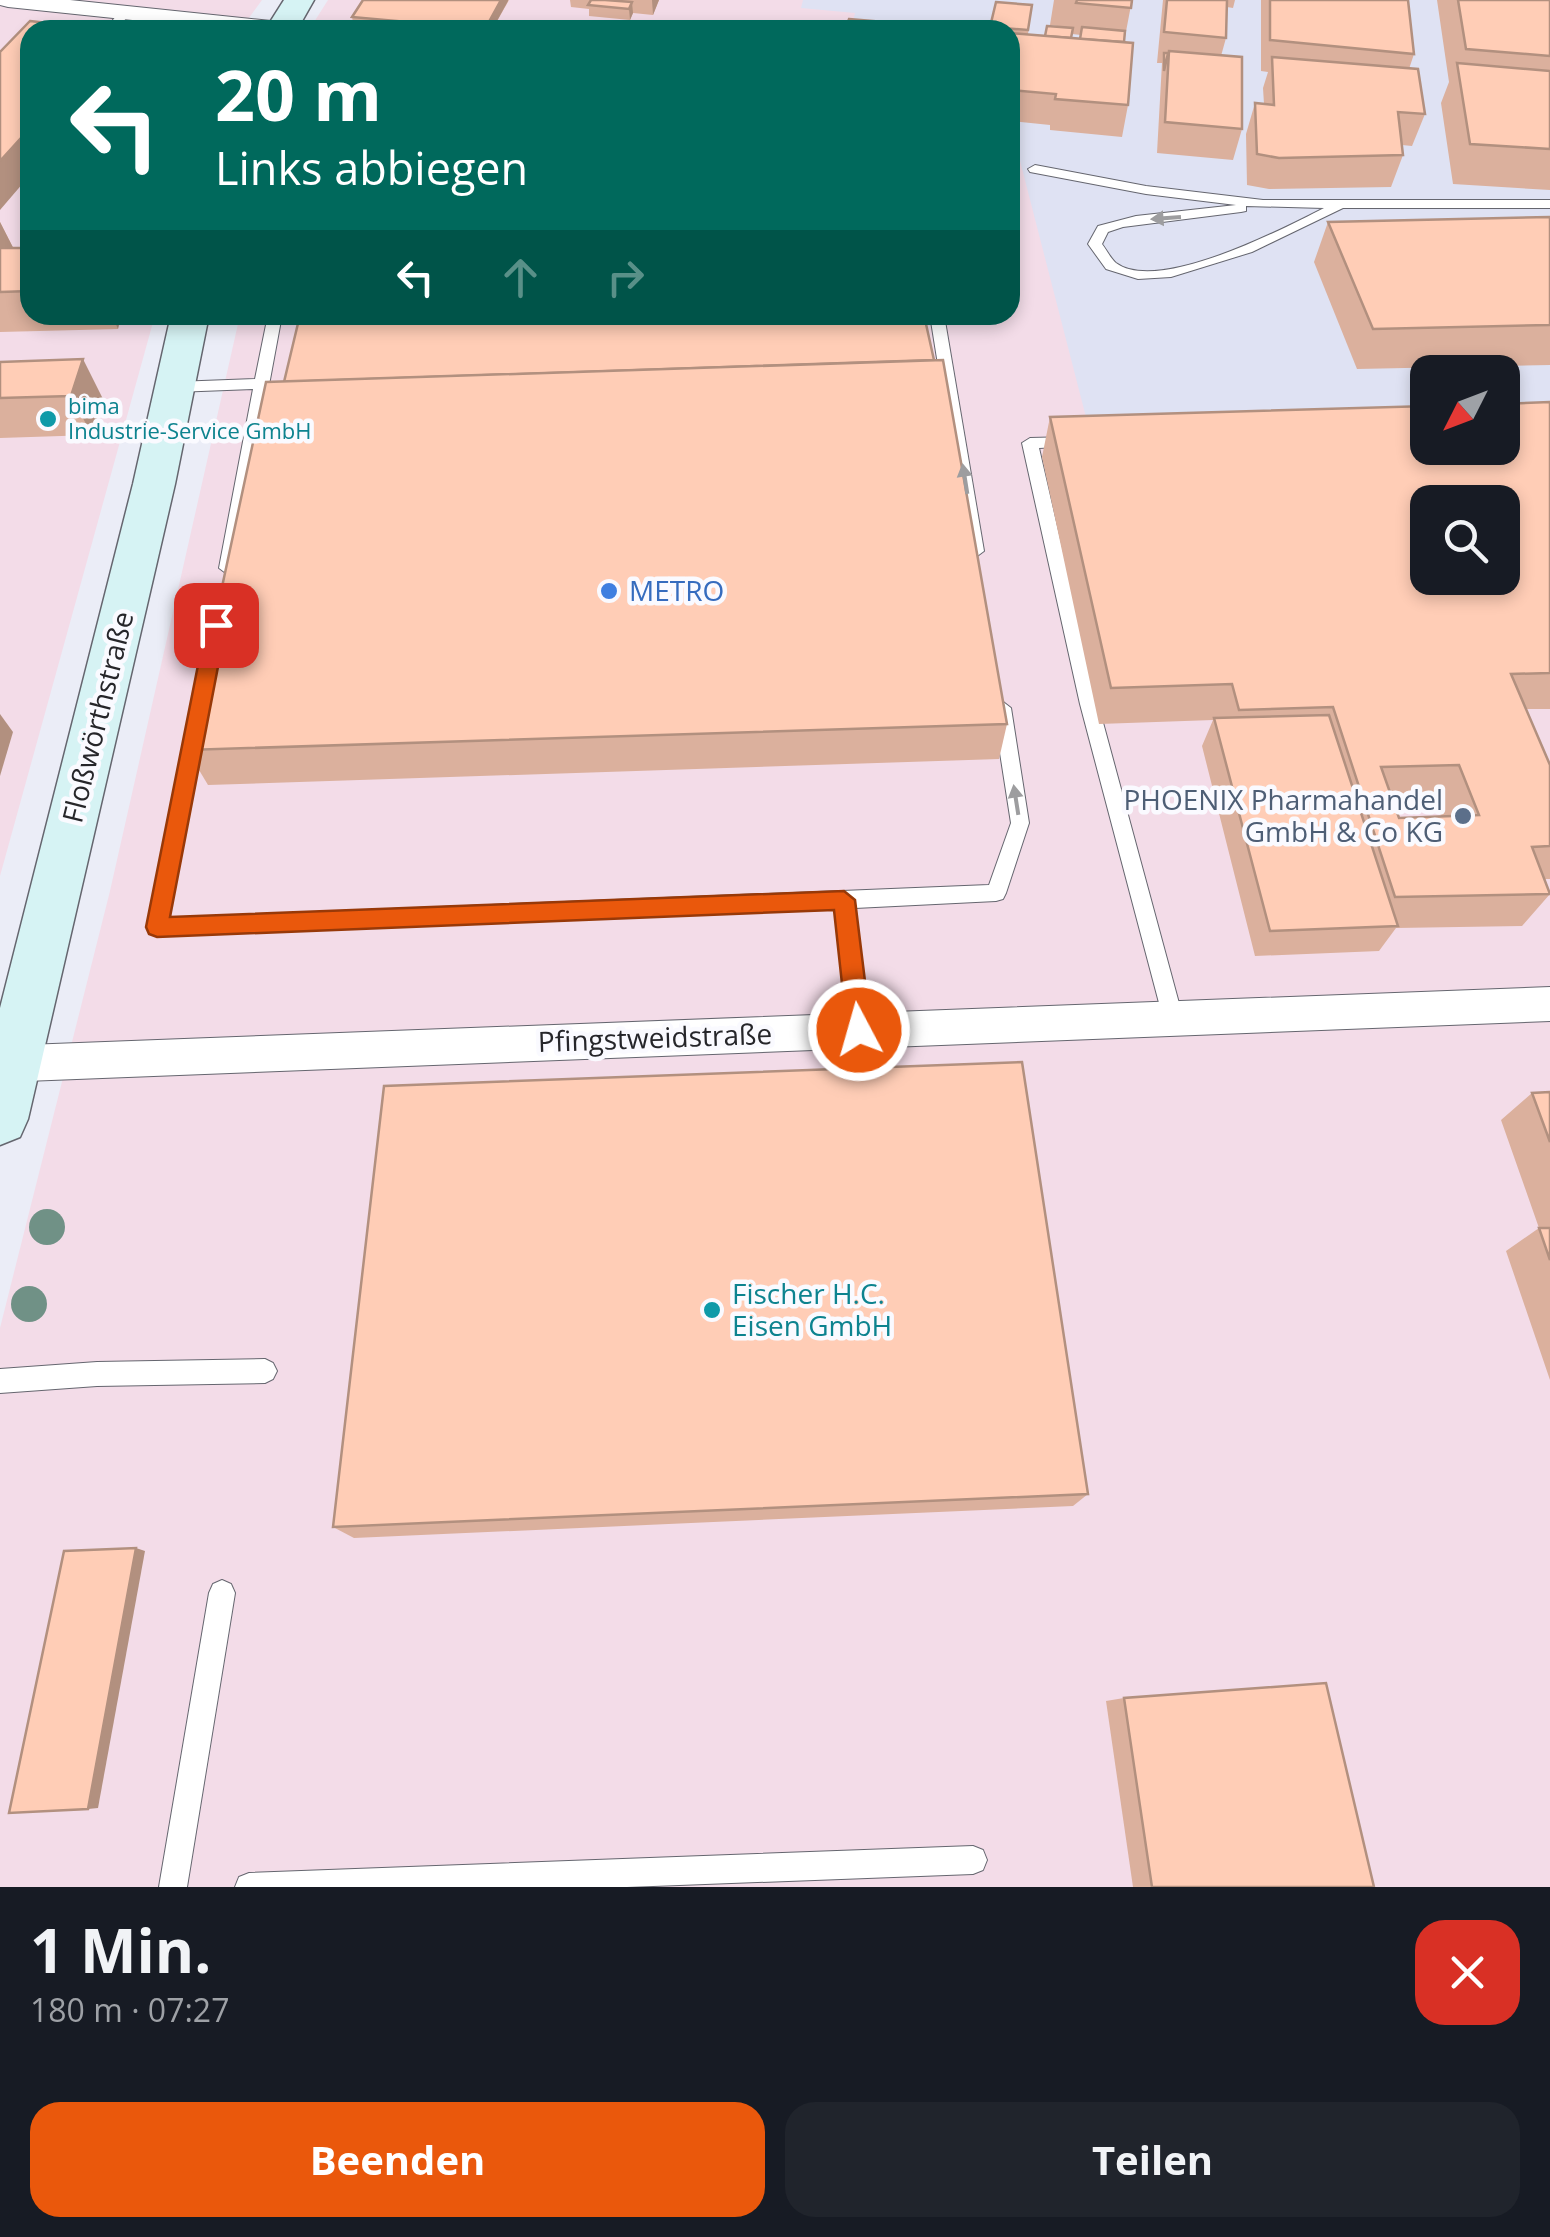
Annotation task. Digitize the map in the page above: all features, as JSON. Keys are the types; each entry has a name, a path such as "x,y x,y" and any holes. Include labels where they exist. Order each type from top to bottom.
{"main road":[{"name":"Floßwörthstraße","path":"0,1118 7,1063 188,325"}],"street":[{"path":"8,0 112,20"},
{"name":"Pfingstweidstraße","path":"7,1063 1550,1004"}],"lane":[{"path":"1034,169 1146,190 1262,204 1550,204"},
{"path":"1262,204 1197,216 1124,221 1103,229 1094,244 1101,262 1116,272 1136,276 1168,272 1204,266 1258,246 1343,204"},
{"path":"223,587 274,325"},
{"path":"939,325 980,574"},
{"path":"175,387 261,384"},
{"path":"1090,441 1030,443 1088,704 1174,1018"},
{"path":"198,719 157,927 996,893 1020,824 998,689"},
{"path":"844,900 859,1030"},
{"path":"0,1380 265,1371"},
{"path":"173,1887 222,1593"},
{"path":"249,1887 973,1860"}],"shaded area":[{"path":"0,0 262,0 247,20 20,20 20,325 152,325 0,876"},
{"path":"328,0 1550,0 1550,1887 0,1887 0,1328 110,891 238,325 1020,325 1020,20 315,20"},
{"path":"803,0 1550,0 1550,405 1520,406 1520,355 1410,355 1410,410 1087,421 1020,161 1020,20 853,20 855,13 801,8"}],"building":[{"path":"363,0 501,0 490,20 352,17"},
{"path":"591,0 632,2 629,9 588,5"},
{"path":"1132,0 1131,8 1076,3"},
{"path":"1167,0 1227,0 1226,38 1164,32"},
{"path":"1270,0 1408,0 1414,54 1270,40"},
{"path":"1458,0 1550,0 1550,56 1466,49"},
{"path":"996,2 1032,5 1028,30 1020,29 1020,20 992,20"},
{"path":"1047,26 1073,28 1071,38 1045,36"},
{"path":"1082,27 1125,31 1124,42 1080,39"},
{"path":"20,31 20,139 0,161 0,52"},
{"path":"1020,34 1133,43 1128,105 1055,99 1056,94 1020,91"},
{"path":"1169,51 1242,57 1242,129 1165,122"},
{"path":"1272,57 1418,69 1425,114 1398,112 1403,155 1279,158 1257,154 1255,103 1274,105"},
{"path":"1457,63 1550,71 1550,149 1470,144"},
{"path":"1550,217 1550,325 1373,329 1328,222"},
{"path":"0,248 20,248 20,291 0,292"},
{"path":"298,325 926,325 934,360 284,382"},
{"path":"83,359 71,396 0,398 0,362"},
{"name":"METRO","path":"943,360 1007,724 187,750 266,382"},
{"path":"1550,402 1550,673 1511,674 1550,765 1550,846 1532,847 1550,894 1395,897 1333,707 1239,710 1232,684 1111,688 1050,417 1410,407 1410,465 1520,465 1520,403","holes":["1459,765 1479,815 1399,818 1381,767"]},
{"path":"1329,715 1398,926 1270,931 1214,718"},
{"name":"Fischer H.C. Eisen GmbH","path":"1022,1062 1088,1494 333,1527 384,1086"},
{"path":"1550,1092 1550,1142 1532,1093"},
{"path":"1539,1228 1550,1228 1550,1260"},
{"path":"136,1548 88,1809 9,1813 64,1551"},
{"path":"1326,1683 1374,1887 1152,1887 1124,1698"}],"place":[{"name":"bima Industrie-Service GmbH","path":"48,419"},
{"name":"METRO","path":"609,591"},
{"name":"PHOENIX Pharmahandel GmbH & Co KG","path":"1463,816"},
{"name":"Fischer H.C. Eisen GmbH","path":"712,1310"}],"route":[{"path":"216,625 157,927 844,900 859,1030"}]}
